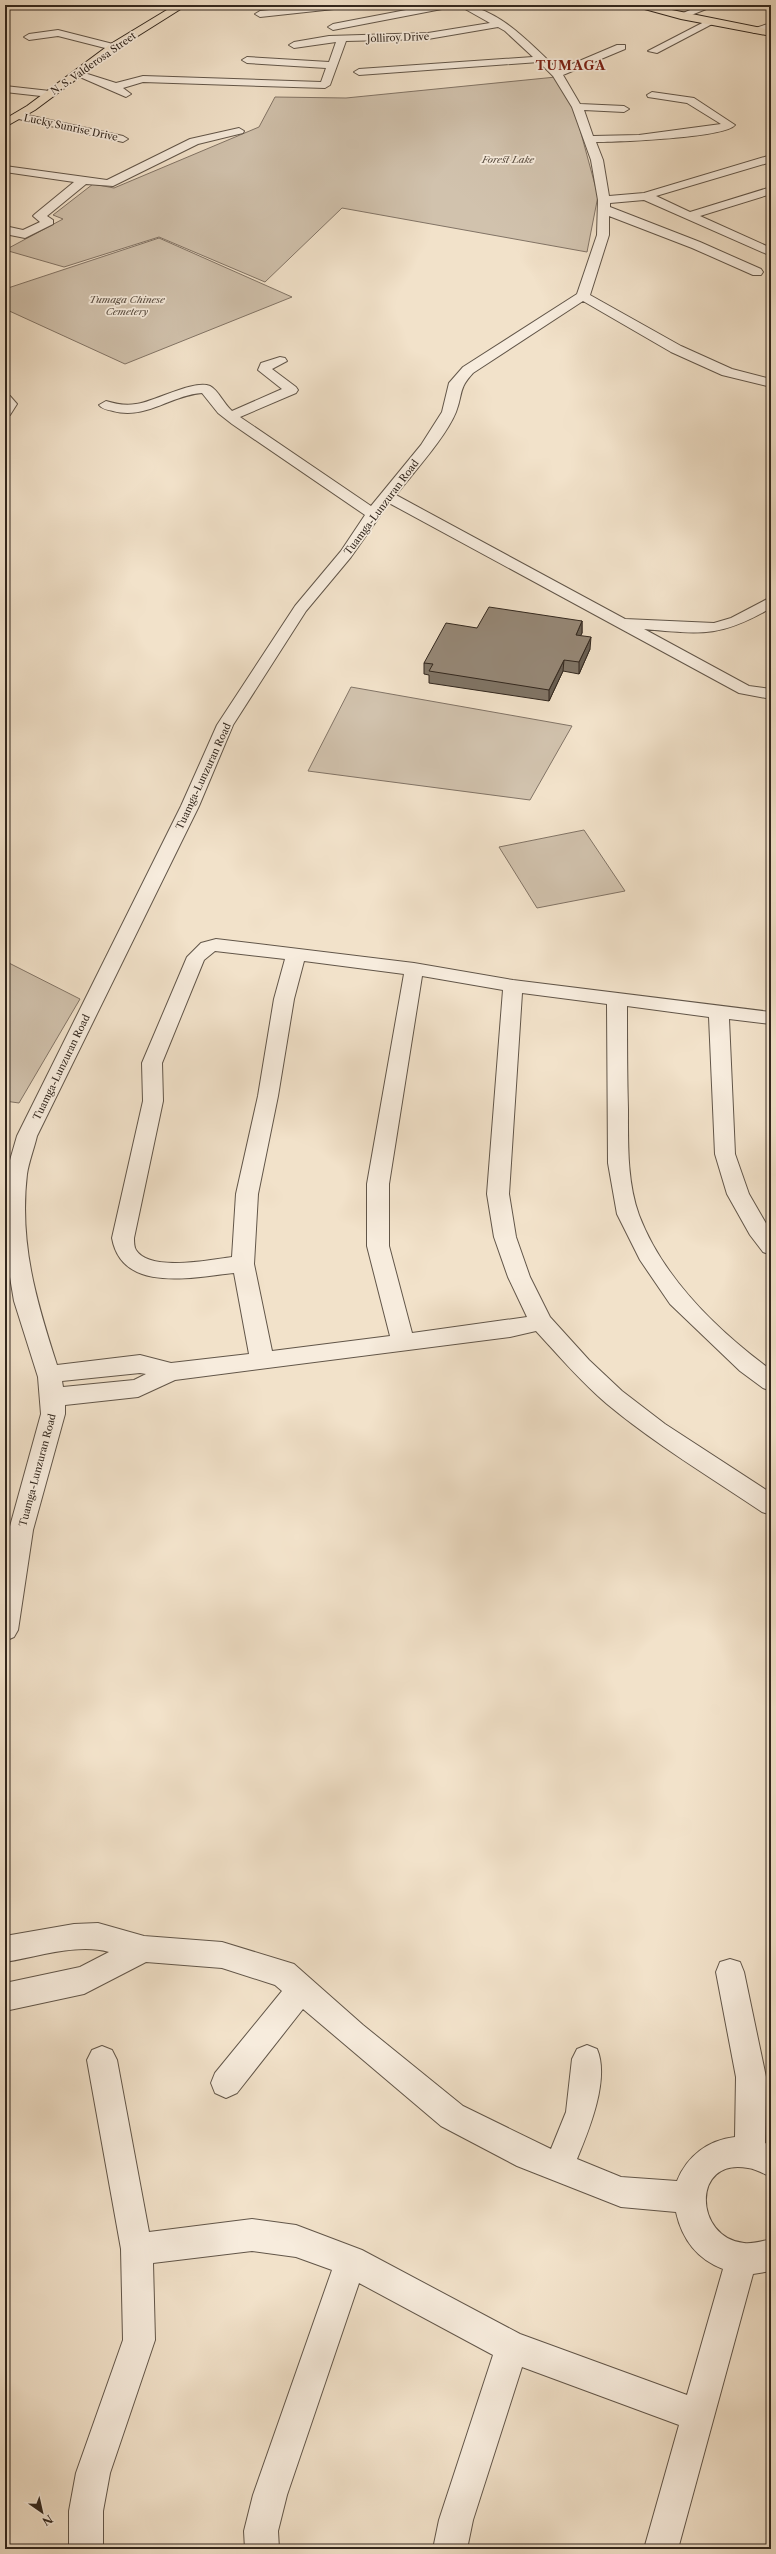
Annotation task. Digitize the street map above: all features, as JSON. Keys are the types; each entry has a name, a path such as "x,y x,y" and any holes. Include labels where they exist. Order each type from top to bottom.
{"main road":[{"name":"N. S. Valderosa Street","path":"5,124 50,94 113,47 182,5"},
{"path":"635,5 681,16 771,33"}],"street":[{"path":"273,21 262,14 343,5"},
{"path":"315,9 336,26 447,5"},
{"path":"463,5 501,24 520,38 557,74 577,107 598,160 603,204 603,235 583,296 683,352 727,372 771,383"},
{"path":"681,16 711,5"},
{"path":"653,51 711,22"},
{"name":"Jolliroy Drive","path":"294,45 342,39 428,36 501,24"},
{"path":"754,30 771,26"},
{"path":"29,37 58,33 113,47"},
{"path":"114,87 143,79 320,86 328,83 342,39"},
{"path":"557,74 621,47"},
{"path":"359,72 542,59"},
{"path":"247,60 333,65"},
{"path":"78,74 114,87 130,97"},
{"path":"5,89 50,94"},
{"path":"589,139 639,138 730,126 690,100 652,96"},
{"path":"577,107 624,109"},
{"name":"Lucky Sunrise Drive","path":"18,116 123,139"},
{"path":"5,169 113,183 194,141 239,132"},
{"path":"603,204 645,196 771,158"},
{"path":"744,166 757,173"},
{"path":"5,230 25,234 49,222 39,216 84,180"},
{"path":"690,215 771,190"},
{"path":"645,196 771,252"},
{"path":"603,204 757,272"},
{"path":"755,244 771,239"},
{"name":"Tuamga-Lunzuran Road","path":"5,1630 21,1530 53,1414 54,1396 50,1374 29,1317 18,1271 10,1203 27,1136 190,806 222,731 300,609 346,554 373,514 426,447 449,412 456,383 462,376 468,370 583,296"},
{"path":"231,416 291,390 265,370 266,366 280,361"},
{"path":"106,405 116,410 128,411 201,388 210,392 231,416 373,514"},
{"path":"5,399 10,404 5,412"},
{"path":"387,496 625,623 745,690 771,694"},
{"path":"625,623 708,628 723,626 737,621 771,602"},
{"path":"243,1264 167,1271 149,1269 134,1262 126,1252 123,1238 153,1101 152,1063 196,957 201,951 216,945 414,969 513,986 719,1013 771,1018"},
{"path":"262,1360 243,1264 247,1194 268,1096 284,999 296,955"},
{"path":"403,1342 378,1246 378,1184 414,969"},
{"path":"513,986 498,1194 504,1237 519,1277 541,1322 581,1366 614,1397 657,1430 771,1505"},
{"path":"617,999 618,1163 628,1214 648,1255 678,1298 711,1332 748,1365 771,1382"},
{"path":"719,1013 725,1154 738,1194 761,1235 771,1247"},
{"path":"54,1396 138,1388 171,1372 510,1329 541,1322"},
{"path":"50,1374 140,1364 171,1372"},
{"path":"5,1949 87,1936 125,1942 144,1949 222,1955 284,1974 302,1988 352,2034 452,2116 528,2155 621,2192 689,2198"},
{"path":"5,1997 84,1980 144,1949"},
{"path":"661,2549 697,2416 756,2258 724,2255 709,2245 702,2236 691,2215 689,2198 695,2176 702,2167 715,2156 732,2152 760,2157 751,2078 730,1972"},
{"path":"226,2083 302,1988"},
{"path":"559,2167 581,2112 586,2059"},
{"path":"86,2549 86,2511 93,2473 128,2376 139,2340 137,2248 102,2060"},
{"path":"137,2248 252,2236 296,2241 351,2261 512,2347 697,2416"},
{"path":"262,2549 261,2531 270,2495 351,2261"},
{"path":"450,2549 456,2520 512,2347"}],"green space":[{"name":"Forest Lake","path":"556,77 575,111 598,196 587,252 342,208 265,282 159,237 64,267 5,250 63,219 53,215 93,184 114,188 259,127 275,97 346,98"},
{"name":"Tumaga Chinese Cemetery","path":"159,238 292,297 125,364 5,309 5,289"},
{"path":"351,687 572,726 530,800 308,771"},
{"path":"584,830 625,891 537,908 499,847"},
{"path":"5,961 80,999 19,1103 5,1101"}],"building":[{"path":"489,607 582,621 576,635 591,637 579,662 564,660 549,690 429,671 433,664 424,663 446,623 477,628"}],"district":[{"name":"TUMAGA","path":"571,65"}]}
